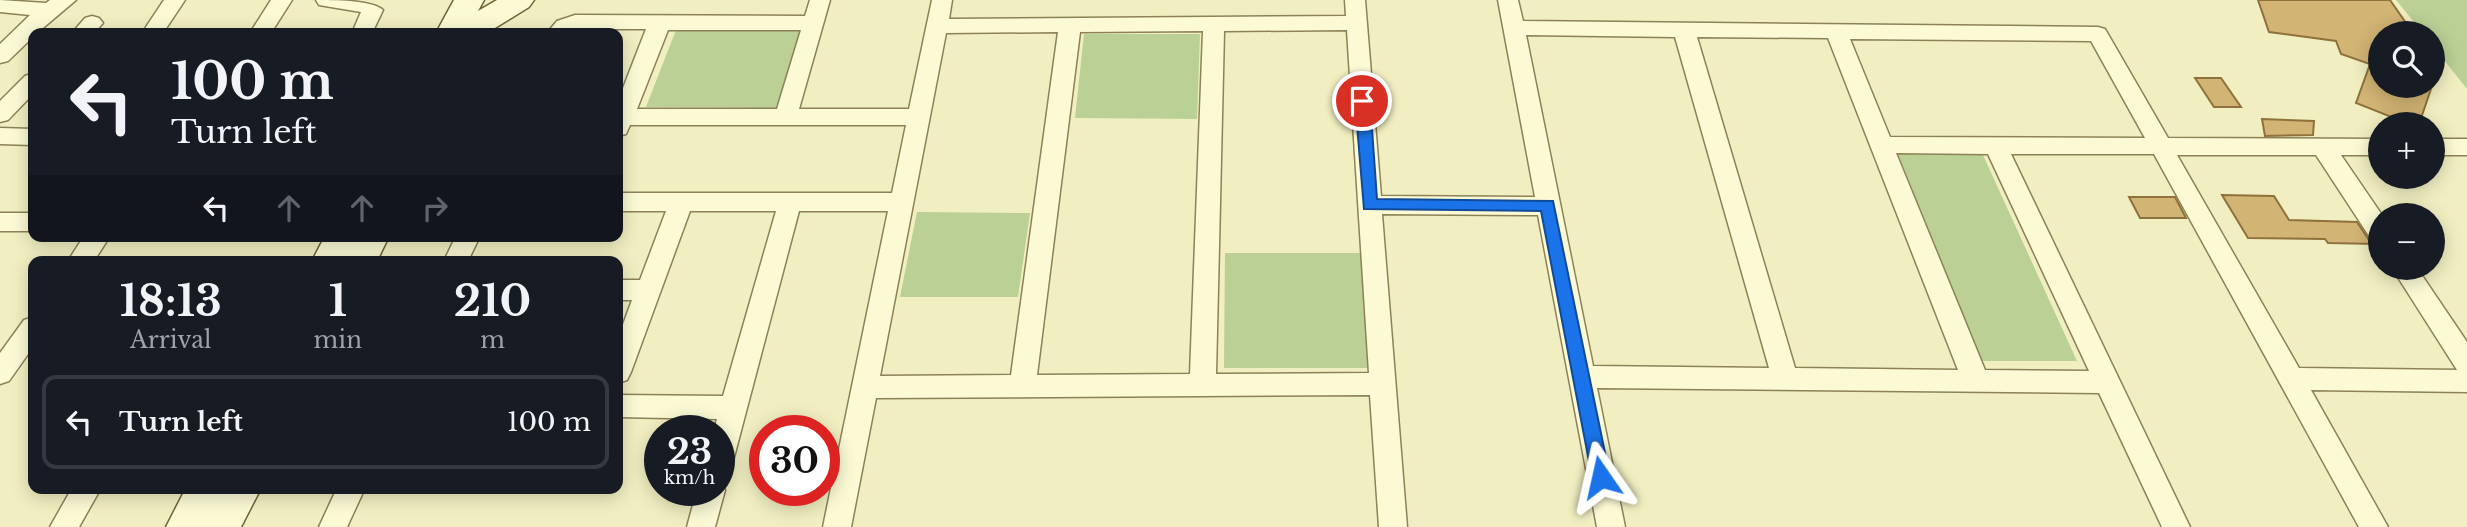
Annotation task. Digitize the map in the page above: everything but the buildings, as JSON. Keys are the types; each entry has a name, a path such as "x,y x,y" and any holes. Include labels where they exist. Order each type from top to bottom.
{"street":[{"path":"155,28 175,0"},
{"path":"263,28 282,0"},
{"path":"326,0 366,6 373,10 364,28"},
{"path":"458,28 478,14 519,0"},
{"path":"785,118 820,0"},
{"path":"837,527 943,0"},
{"path":"1508,0 1611,527"},
{"path":"3,5 57,5"},
{"path":"31,28 57,5"},
{"path":"937,26 1214,24 1356,12 1393,527"},
{"path":"562,28 575,22 813,23"},
{"path":"623,114 660,22"},
{"path":"1203,385 1214,24"},
{"path":"1023,386 1070,25"},
{"path":"1513,28 2098,34 2374,527"},
{"path":"1684,30 1785,379"},
{"path":"0,56 28,31"},
{"path":"1836,31 1976,381"},
{"path":"0,114 28,86"},
{"path":"623,122 918,117"},
{"path":"0,136 28,137"},
{"path":"1882,145 2368,147"},
{"path":"1996,146 2176,527"},
{"path":"2323,147 2368,214"},
{"path":"2445,147 2467,147"},
{"path":"623,202 902,202"},
{"path":"623,358 681,202"},
{"path":"732,415 790,202"},
{"path":"1370,205 1548,205"},
{"path":"0,222 28,222"},
{"path":"2412,280 2467,363"},
{"path":"623,290 648,290"},
{"path":"0,373 28,334"},
{"path":"1582,377 2108,382"},
{"path":"2292,379 2467,381"},
{"path":"865,387 1382,384"},
{"path":"623,406 734,408"},
{"path":"64,527 83,494"},
{"path":"186,527 204,494"},
{"path":"220,527 238,494"},
{"path":"333,527 348,494"},
{"path":"701,527 707,506"}],"green space":[{"path":"2396,0 2467,0 2467,89 2445,61 2445,21 2413,21"},
{"path":"676,30 800,31 777,108 646,107"},
{"path":"1084,34 1200,34 1197,119 1075,118"},
{"path":"1898,154 1983,155 2077,361 1982,361"},
{"path":"917,212 1030,213 1018,297 900,297"},
{"path":"1225,253 1362,253 1370,368 1224,368"}],"route":[{"path":"1362,101 1370,205 1548,205 1601,477"}]}
